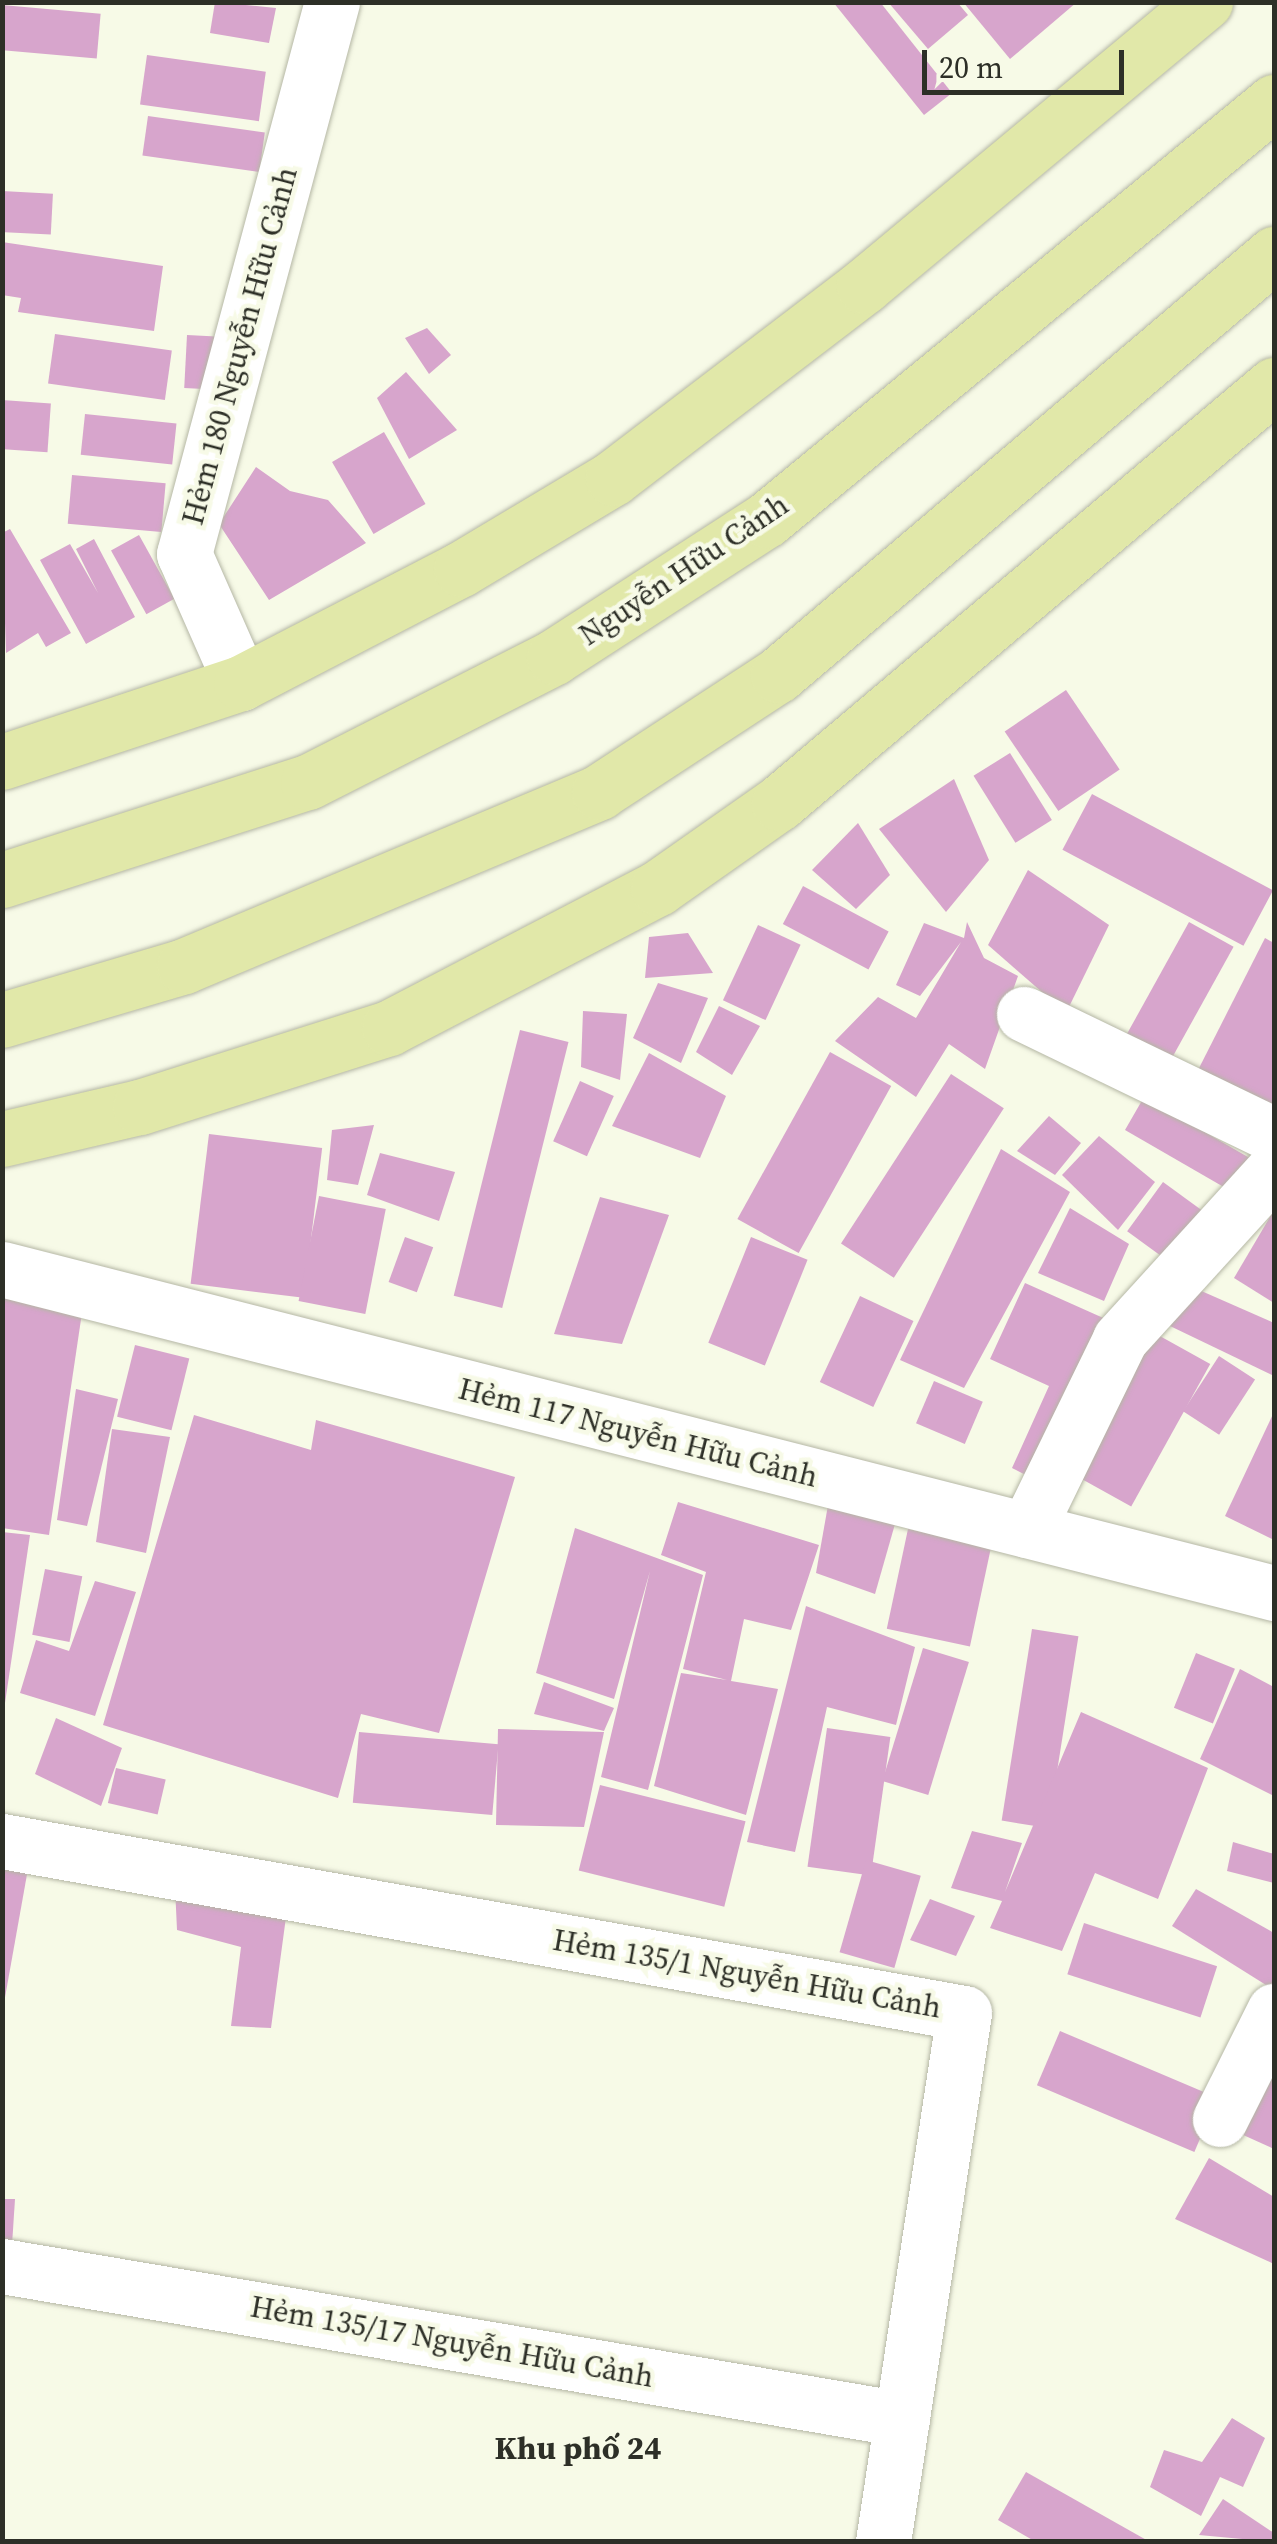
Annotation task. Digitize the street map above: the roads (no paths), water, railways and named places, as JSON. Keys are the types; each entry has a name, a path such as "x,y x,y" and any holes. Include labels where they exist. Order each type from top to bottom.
{"main road":[{"path":"2,762 241,683 462,570 613,478 864,286 1205,2"},
{"name":"Nguyễn Hữu Cảnh","path":"2,880 308,782 554,657 766,520 1274,102"},
{"path":"2,1020 202,959 599,792 778,674 1274,254"},
{"path":"2,1138 140,1107 388,1028 658,888 780,803 1274,384"}],"street":[{"name":"Hẻm 180 Nguyễn Hữu Cảnh","path":"241,683 184,554 332,2"},
{"path":"1024,1014 1274,1135"},
{"path":"1027,1530 1120,1339 1274,1170"},
{"name":"Hẻm 117 Nguyễn Hữu Cảnh","path":"2,1269 1274,1593"},
{"name":"Hẻm 135/1 Nguyễn Hữu Cảnh","path":"2,1841 964,2012 884,2542"},
{"path":"1220,2119 1274,2011"},
{"name":"Hẻm 135/17 Nguyễn Hữu Cảnh","path":"2,2266 902,2418"}],"district":[{"name":"Khu phố 24","path":"578,2448"}]}
